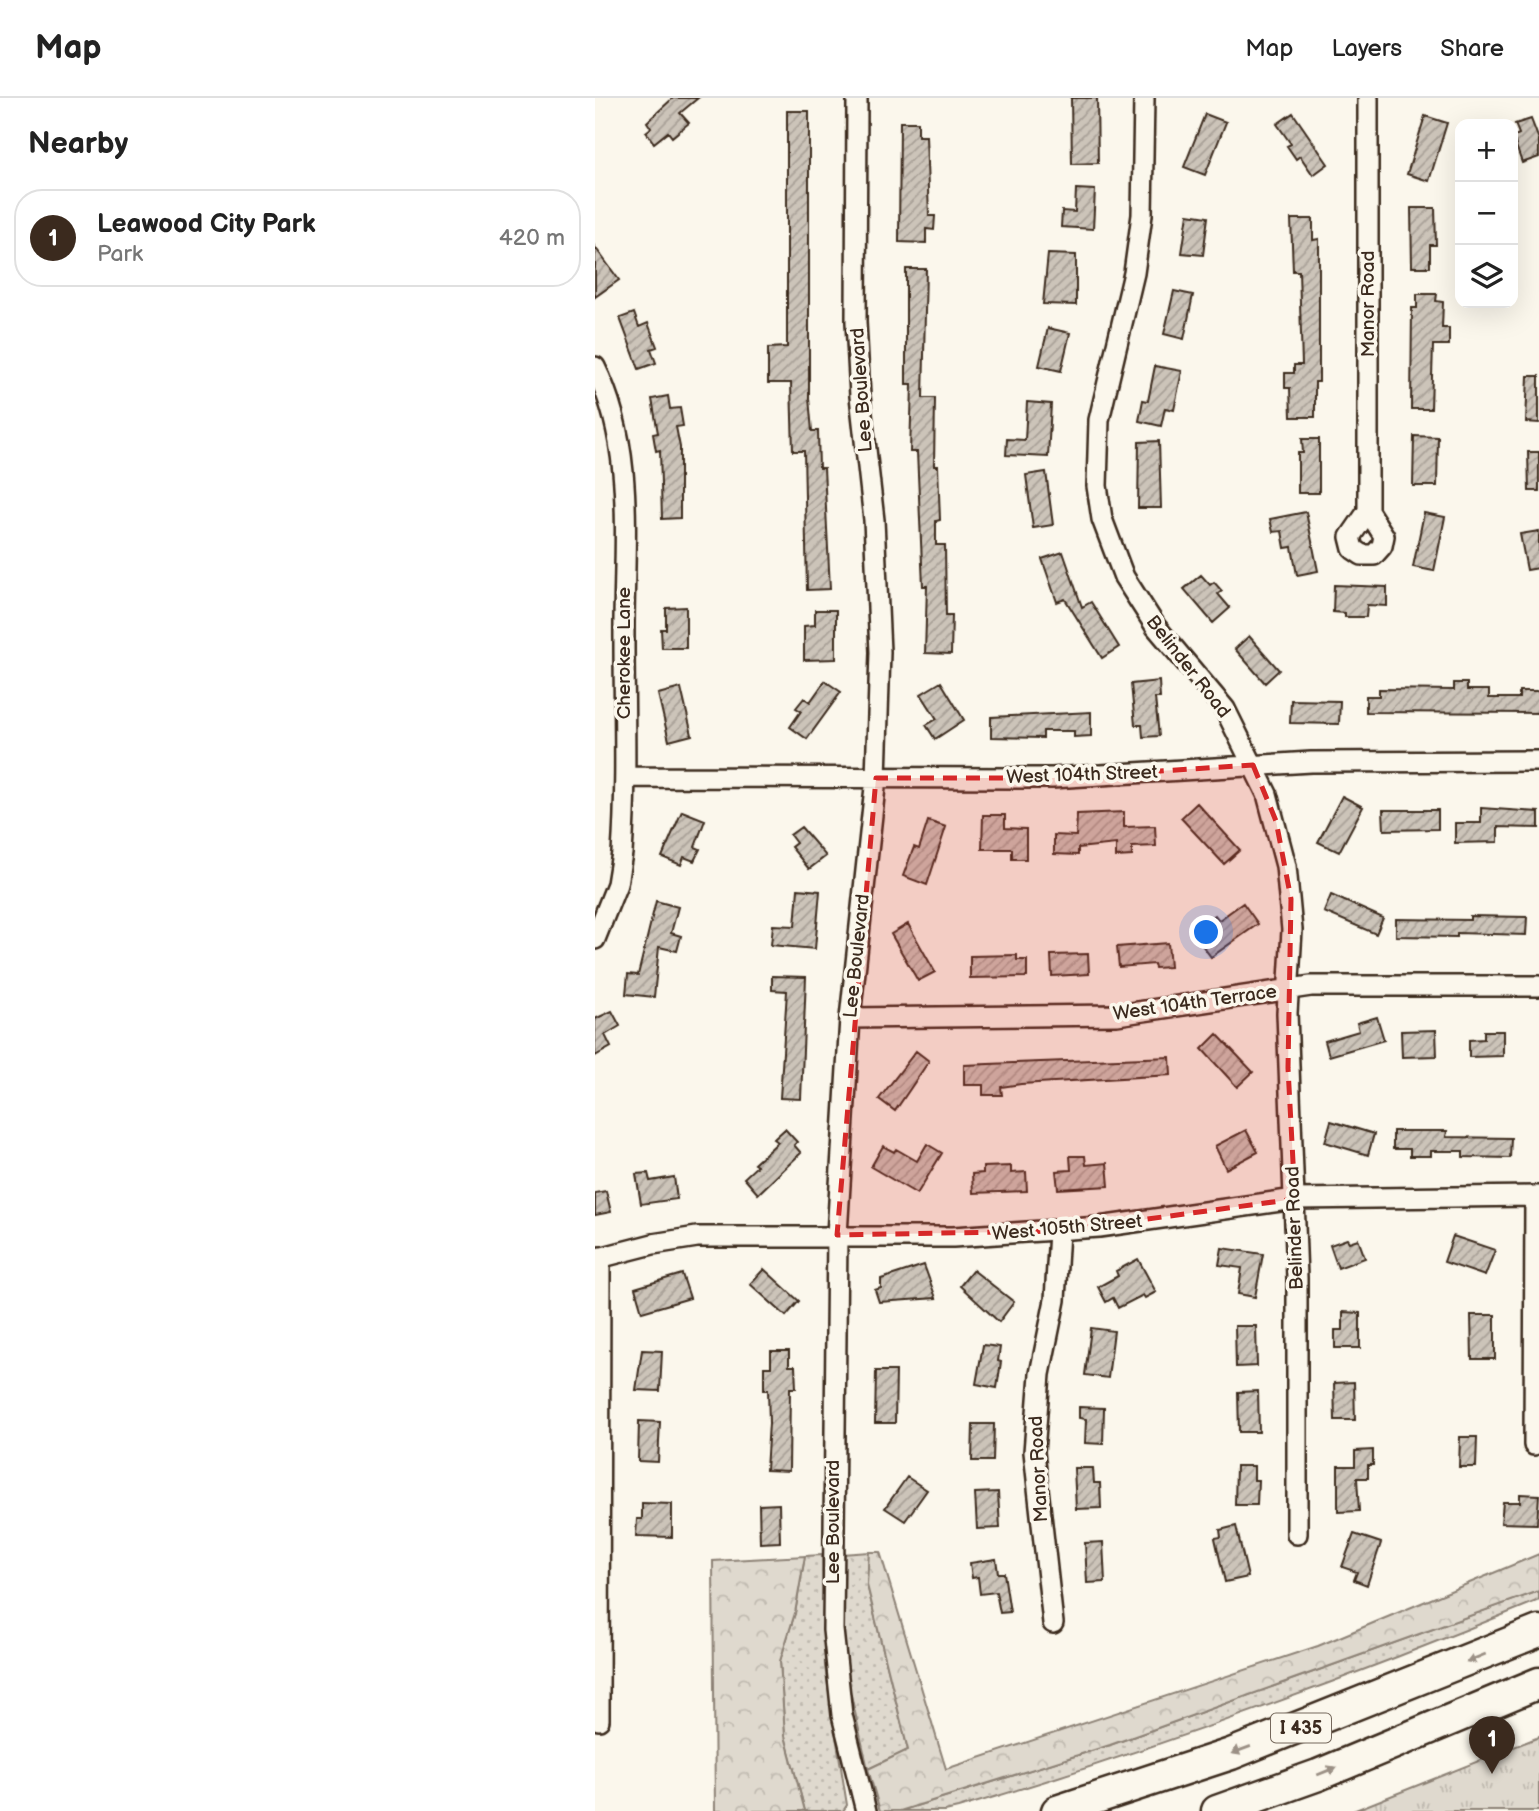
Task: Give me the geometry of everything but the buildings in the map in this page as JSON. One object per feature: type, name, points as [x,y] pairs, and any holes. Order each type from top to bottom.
[{"type":"highway","name":"I 435","points":[[1058,1811],[1152,1782],[1290,1732],[1539,1631]]},
{"type":"highway","name":"I 435","points":[[1217,1811],[1318,1775],[1539,1683]]},
{"type":"street","name":"Lee Boulevard","points":[[857,98],[856,322],[860,396],[874,520],[880,652],[876,778],[851,1018],[837,1235],[833,1630],[842,1716],[866,1811]]},
{"type":"street","name":"Belinder Road","points":[[1144,98],[1142,215],[1134,273],[1099,419],[1096,450],[1099,497],[1112,550],[1124,577],[1156,627],[1225,709],[1253,765],[1276,821],[1286,866],[1292,930],[1288,1068],[1295,1199],[1297,1534]]},
{"type":"street","name":"Manor Road","points":[[1368,98],[1368,511]]},
{"type":"street","name":"Cherokee Lane","points":[[595,367],[613,415],[622,455],[625,777],[622,853],[617,884],[595,939]]},
{"type":"street","name":"West 104th Street","points":[[625,777],[1075,777],[1311,762],[1539,761]]},
{"type":"street","name":"West 104th Terrace","points":[[851,1018],[1117,1015],[1289,989],[1539,986]]},
{"type":"street","name":"West 105th Street","points":[[598,1258],[653,1244],[697,1237],[953,1237],[1059,1231],[1295,1199],[1537,1196]]},
{"type":"street","points":[[1534,1445],[1537,1196]]},
{"type":"street","name":"Manor Road","points":[[1053,1623],[1034,1452],[1040,1374],[1055,1300],[1059,1231]]},
{"type":"street","points":[[598,1258],[599,1720]]},
{"type":"highlighted area","points":[[1253,765],[1276,821],[1291,899],[1288,1068],[1295,1199],[1059,1231],[837,1235],[876,778],[1052,778]]},
{"type":"green space","points":[[869,1552],[867,1585],[908,1750],[868,1769],[848,1682],[843,1632],[842,1554]]},
{"type":"green space","points":[[869,1552],[880,1552],[946,1769],[1318,1646],[1539,1554],[1539,1591],[1110,1745],[900,1811],[880,1811],[868,1769],[908,1750],[867,1585]]},
{"type":"green space","points":[[822,1555],[825,1667],[847,1805],[843,1811],[805,1811],[785,1736],[780,1661],[795,1613],[805,1556]]},
{"type":"green space","points":[[805,1556],[795,1613],[780,1661],[785,1736],[805,1811],[715,1811],[713,1561]]},
{"type":"green space","points":[[1539,1591],[1539,1600],[1323,1685],[1178,1737],[958,1808],[945,1811],[900,1811],[1110,1745]]},
{"type":"green space","points":[[1539,1737],[1539,1811],[1353,1811]]},
{"type":"place","name":"Leawood City Park","points":[[1492,1774]]}]
